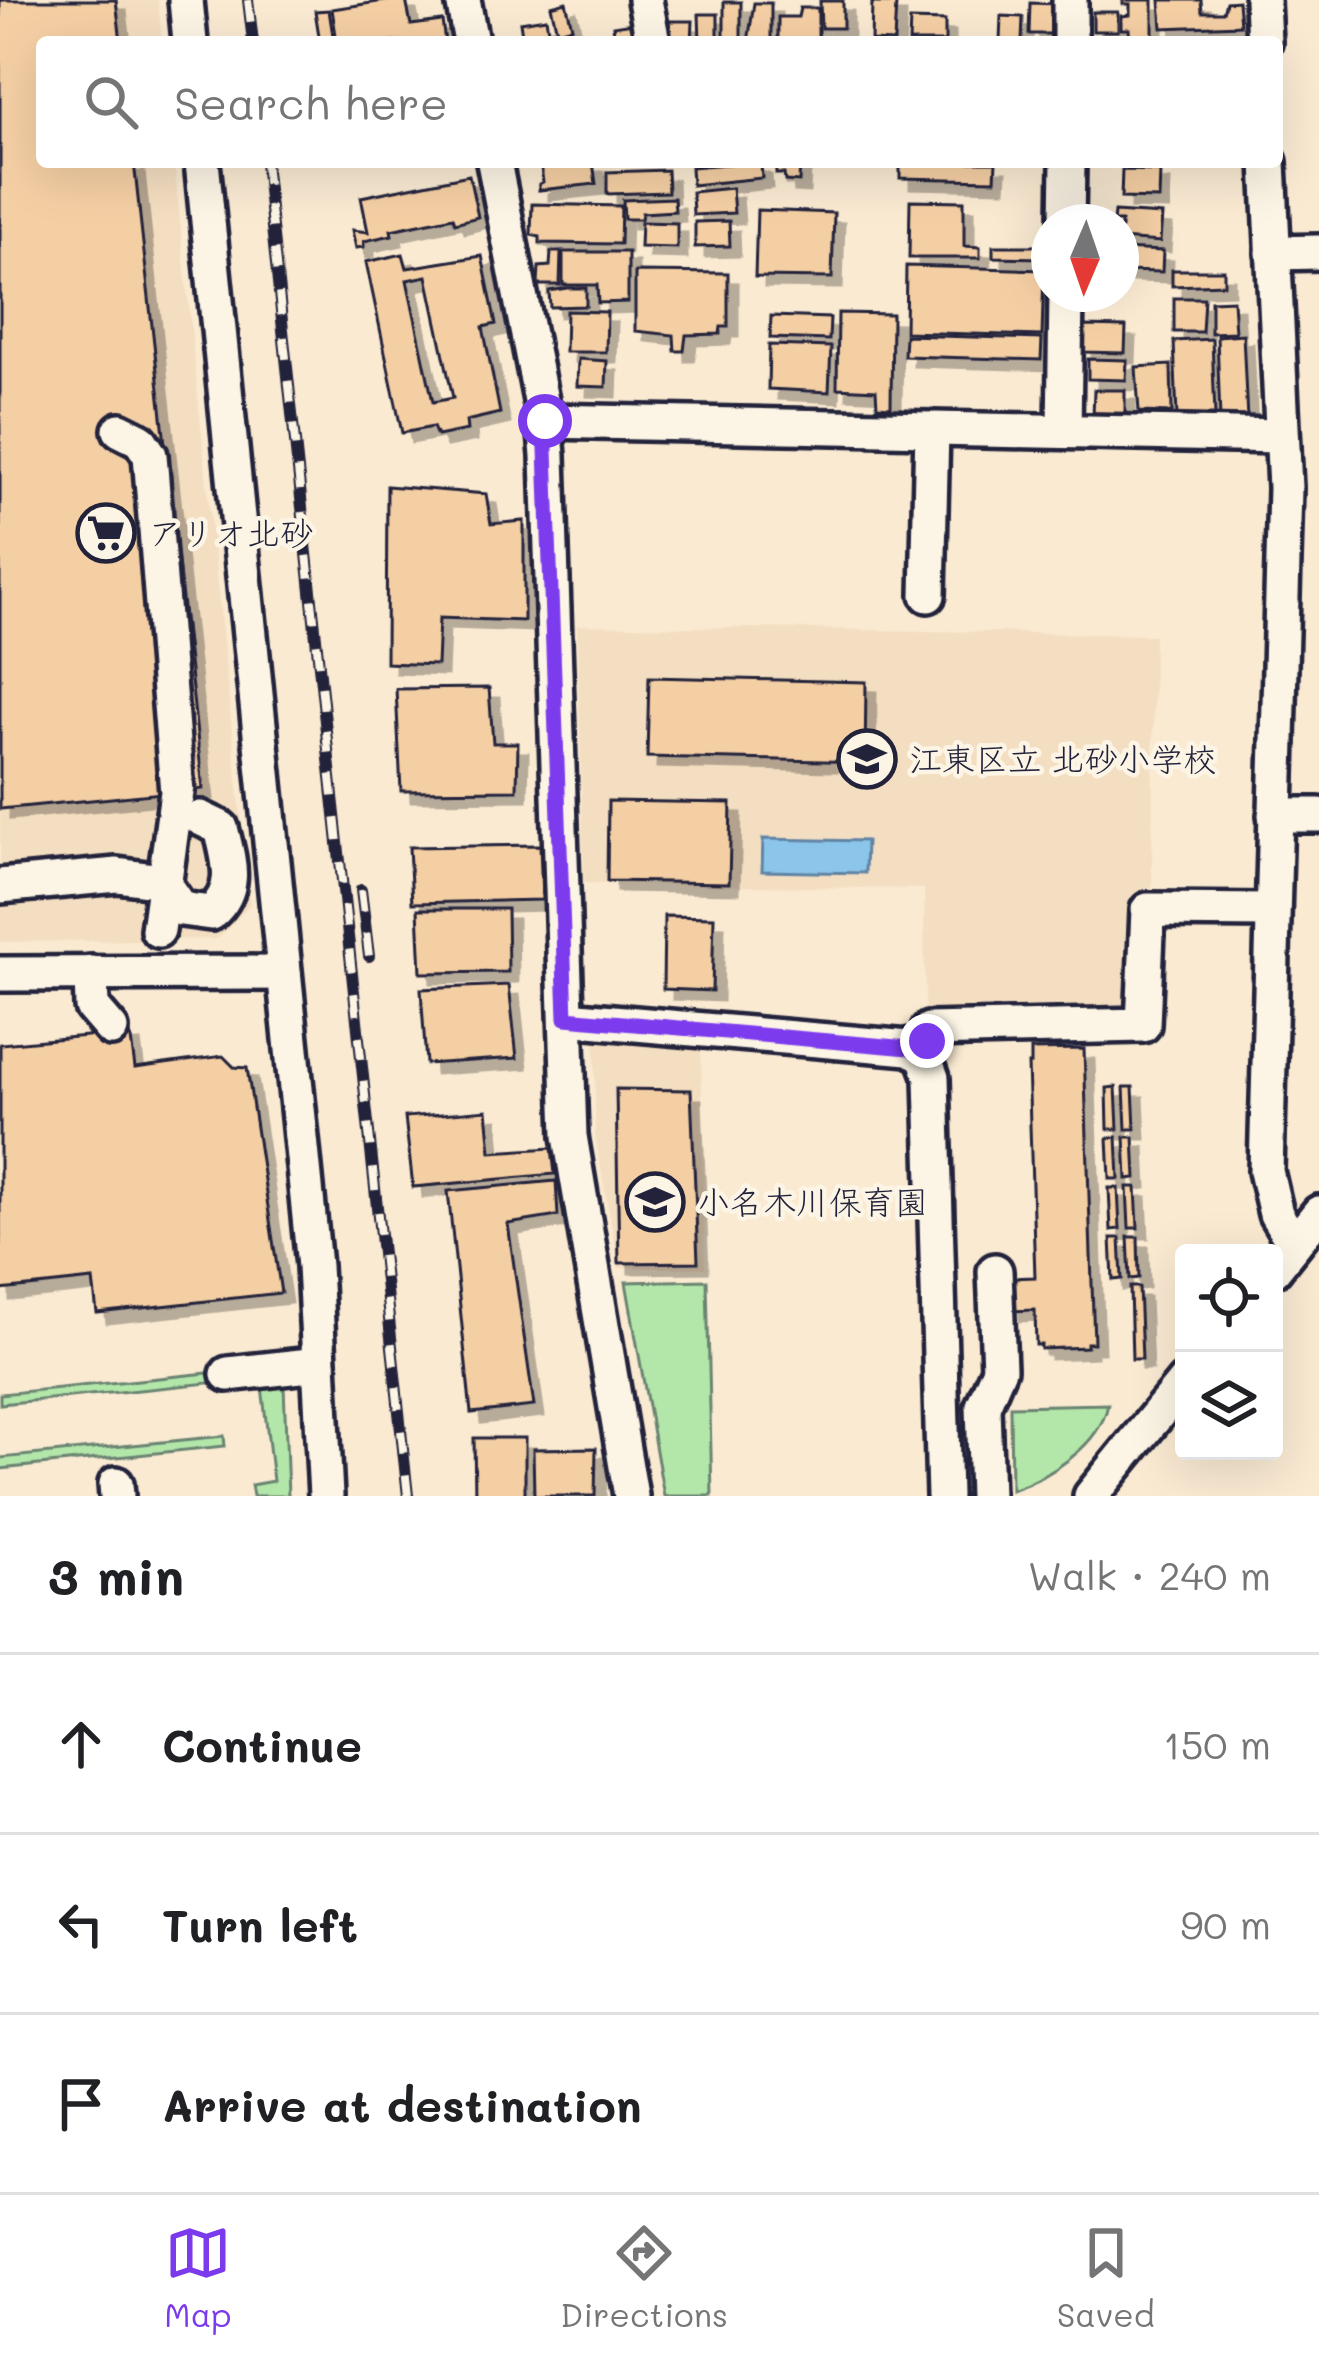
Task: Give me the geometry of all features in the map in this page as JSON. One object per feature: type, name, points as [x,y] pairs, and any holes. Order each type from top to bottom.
[{"type":"street","points":[[186,0],[189,36]]},
{"type":"street","points":[[463,0],[470,36]]},
{"type":"street","points":[[645,0],[652,36]]},
{"type":"street","points":[[1070,0],[1070,36]]},
{"type":"street","points":[[1262,0],[1264,36]]},
{"type":"street","points":[[203,168],[314,1266],[326,1496]]},
{"type":"street","points":[[495,168],[545,421],[570,1136],[632,1496]]},
{"type":"street","points":[[1067,204],[1068,168]]},
{"type":"street","points":[[1269,168],[1285,488],[1266,1171],[1284,1257]]},
{"type":"street","points":[[1274,253],[1319,252]]},
{"type":"street","points":[[1064,431],[1066,312]]},
{"type":"street","points":[[545,421],[1282,436]]},
{"type":"street","points":[[928,595],[932,429]]},
{"type":"street","points":[[119,430],[140,440],[150,455],[177,792],[158,930]]},
{"type":"street","points":[[1276,815],[1319,815]]},
{"type":"street","points":[[162,880],[181,909],[200,915],[211,913],[229,893],[229,859],[221,828],[200,818]]},
{"type":"street","points":[[0,886],[117,875],[162,880]]},
{"type":"street","points":[[0,909],[120,896]]},
{"type":"street","points":[[944,1496],[932,1078],[924,1056],[929,1030],[1143,1024],[1148,910],[1273,911]]},
{"type":"street","points":[[91,973],[92,1007],[111,1029]]},
{"type":"street","points":[[0,974],[284,973]]},
{"type":"street","points":[[566,1018],[757,1021],[885,1036],[924,1056]]},
{"type":"street","points":[[1284,1257],[1319,1214]]},
{"type":"street","points":[[986,1496],[983,1406],[999,1369],[995,1271]]},
{"type":"street","points":[[228,1373],[320,1364]]},
{"type":"street","points":[[1091,1496],[1175,1393]]},
{"type":"shaded area","name":"アリオ北砂","points":[[0,0],[158,0],[161,36],[36,36],[36,168],[175,168],[250,904],[218,939],[0,942]]},
{"type":"shaded area","name":"江東区立 北砂小学校","points":[[577,625],[1154,635],[1152,887],[1130,902],[1125,1014],[925,1018],[924,889],[584,883]]},
{"type":"shaded area","name":"小名木川保育園","points":[[595,1039],[701,1047],[705,1268],[619,1268],[595,1136]]},
{"type":"green space","points":[[707,1280],[712,1496],[664,1496],[626,1282]]},
{"type":"green space","points":[[218,1372],[219,1382],[0,1404],[0,1394]]},
{"type":"green space","points":[[284,1385],[288,1496],[253,1496],[251,1485],[273,1481],[262,1386]]},
{"type":"green space","points":[[1108,1404],[1084,1447],[1041,1477],[1011,1490],[1010,1406]]},
{"type":"green space","points":[[224,1436],[225,1446],[0,1469],[0,1458]]},
{"type":"water","points":[[763,839],[866,841],[865,873],[762,871]]},
{"type":"building","name":"アリオ北砂","points":[[0,0],[116,0],[120,36],[36,36],[36,168],[135,168],[203,789],[0,809]]},
{"type":"building","points":[[406,0],[411,25],[442,21],[444,36],[336,36],[332,9]]},
{"type":"building","points":[[1123,0],[1153,0],[1153,36],[1130,36],[1129,29],[1121,29],[1121,16],[1130,15],[1130,4]]},
{"type":"building","points":[[1160,0],[1201,0],[1202,12],[1223,12],[1226,2],[1238,1],[1240,25],[1162,28]]},
{"type":"building","points":[[820,1],[843,1],[843,28],[821,28]]},
{"type":"building","points":[[566,2],[572,27],[557,31],[551,6]]},
{"type":"building","points":[[724,2],[741,2],[741,36],[724,36]]},
{"type":"building","points":[[754,3],[771,3],[771,36],[749,36]]},
{"type":"building","points":[[872,3],[896,3],[894,36],[871,36]]},
{"type":"building","points":[[1030,3],[1057,4],[1056,34],[1029,34]]},
{"type":"building","points":[[800,8],[818,8],[818,36],[778,36],[778,17],[798,17]]},
{"type":"building","points":[[329,10],[333,36],[319,36],[315,11]]},
{"type":"building","points":[[1093,12],[1118,12],[1118,31],[1093,31]]},
{"type":"building","points":[[699,14],[718,14],[718,36],[700,36]]},
{"type":"building","points":[[1001,16],[1023,17],[1022,36],[1000,36]]},
{"type":"building","points":[[546,18],[549,36],[522,36],[520,22]]},
{"type":"building","points":[[910,20],[945,21],[945,36],[909,36]]},
{"type":"building","points":[[661,21],[693,21],[692,36],[663,36]]},
{"type":"building","points":[[639,22],[641,36],[614,36],[613,26]]},
{"type":"building","points":[[541,168],[594,168],[596,184],[539,190]]},
{"type":"building","points":[[691,168],[761,168],[762,178],[692,185]]},
{"type":"building","points":[[776,168],[800,168],[799,182],[785,181],[784,174],[776,174]]},
{"type":"building","points":[[900,168],[996,168],[995,180],[900,178]]},
{"type":"building","points":[[667,170],[668,192],[607,194],[607,172]]},
{"type":"building","points":[[1122,170],[1160,171],[1159,199],[1121,198]]},
{"type":"building","points":[[469,175],[478,217],[455,223],[453,217],[391,230],[392,235],[364,241],[364,247],[356,248],[352,230],[368,232],[361,197]]},
{"type":"building","points":[[732,188],[734,213],[693,215],[692,192]]},
{"type":"building","points":[[674,198],[675,211],[624,219],[623,200]]},
{"type":"building","points":[[910,200],[964,201],[964,246],[980,247],[980,258],[909,258]]},
{"type":"building","points":[[532,204],[621,206],[620,244],[540,243],[540,237],[531,235]]},
{"type":"building","points":[[757,210],[834,213],[832,278],[755,277]]},
{"type":"building","points":[[1139,214],[1162,215],[1160,242],[1139,240]]},
{"type":"building","points":[[729,221],[730,246],[695,247],[695,222]]},
{"type":"building","points":[[641,222],[677,223],[677,248],[640,247]]},
{"type":"building","points":[[993,246],[1031,246],[1031,258],[993,257]]},
{"type":"building","points":[[1139,250],[1163,251],[1162,272],[1139,271]]},
{"type":"building","points":[[551,252],[561,252],[560,285],[538,285],[539,267],[550,266]]},
{"type":"building","points":[[563,252],[628,252],[628,302],[598,303],[597,285],[563,285]]},
{"type":"building","points":[[403,254],[407,268],[482,256],[496,324],[483,327],[500,413],[466,421],[467,430],[437,436],[433,427],[402,433],[366,262]],"holes":[[[427,276],[453,398],[433,402],[407,280]]]},
{"type":"building","points":[[906,266],[1031,270],[1031,312],[1043,312],[1042,336],[905,332]]},
{"type":"building","points":[[1172,270],[1224,270],[1224,284],[1172,286]]},
{"type":"building","points":[[635,272],[728,273],[728,327],[721,327],[720,334],[686,335],[684,351],[675,351],[674,335],[635,331]]},
{"type":"building","points":[[586,288],[586,306],[550,307],[549,291]]},
{"type":"building","points":[[1174,298],[1204,298],[1202,332],[1174,332]]},
{"type":"building","points":[[1233,300],[1235,332],[1211,333],[1211,301]]},
{"type":"building","points":[[566,311],[607,312],[606,352],[565,352]]},
{"type":"building","points":[[838,313],[892,314],[891,407],[877,406],[876,390],[837,388]]},
{"type":"building","points":[[771,316],[830,318],[829,340],[770,338]]},
{"type":"building","points":[[1082,326],[1126,327],[1125,353],[1082,352]]},
{"type":"building","points":[[1243,334],[1247,420],[1220,420],[1217,336]]},
{"type":"building","points":[[905,335],[1042,339],[1041,360],[904,356]]},
{"type":"building","points":[[1212,339],[1215,416],[1177,417],[1174,341]]},
{"type":"building","points":[[769,345],[831,347],[829,392],[768,389]]},
{"type":"building","points":[[578,359],[607,361],[606,387],[577,386]]},
{"type":"building","points":[[1088,359],[1127,360],[1126,380],[1088,379]]},
{"type":"building","points":[[1171,365],[1172,413],[1139,412],[1136,367]]},
{"type":"building","points":[[1094,390],[1125,390],[1125,417],[1093,416]]},
{"type":"building","points":[[387,486],[486,494],[491,524],[524,521],[524,621],[439,618],[437,665],[386,663]]},
{"type":"building","points":[[649,677],[866,682],[865,762],[647,757]]},
{"type":"building","points":[[489,688],[493,743],[518,743],[517,790],[401,791],[396,689]]},
{"type":"building","points":[[608,801],[731,803],[729,883],[607,881]]},
{"type":"building","points":[[540,845],[542,900],[412,903],[409,847]]},
{"type":"building","points":[[418,909],[507,909],[508,972],[421,973]]},
{"type":"building","points":[[664,916],[714,917],[712,991],[663,989]]},
{"type":"building","points":[[509,985],[517,1058],[426,1064],[421,989]]},
{"type":"building","points":[[130,1032],[135,1068],[223,1056],[234,1067],[247,1068],[281,1293],[97,1313],[93,1280],[0,1290],[0,1044]]},
{"type":"building","points":[[1084,1049],[1094,1343],[1041,1349],[1036,1345],[1035,1310],[1010,1311],[1009,1278],[1035,1277],[1028,1064],[1031,1050]]},
{"type":"building","points":[[1116,1087],[1118,1129],[1108,1129],[1107,1088]]},
{"type":"building","points":[[1124,1087],[1133,1087],[1135,1129],[1126,1129]]},
{"type":"building","points":[[616,1089],[691,1090],[698,1262],[619,1263]]},
{"type":"building","points":[[487,1110],[491,1152],[552,1148],[555,1174],[413,1187],[405,1117]]},
{"type":"building","points":[[1117,1137],[1119,1179],[1110,1179],[1108,1138]]},
{"type":"building","points":[[1125,1137],[1134,1137],[1136,1178],[1127,1179]]},
{"type":"building","points":[[556,1181],[558,1216],[508,1224],[534,1406],[471,1413],[448,1191]]},
{"type":"building","points":[[1127,1187],[1136,1187],[1138,1228],[1129,1228]]},
{"type":"building","points":[[1109,1188],[1118,1188],[1120,1229],[1111,1230]]},
{"type":"building","points":[[1128,1237],[1138,1237],[1139,1278],[1130,1279]]},
{"type":"building","points":[[1111,1238],[1120,1238],[1122,1279],[1113,1280]]},
{"type":"building","points":[[1130,1287],[1139,1287],[1142,1359],[1132,1359]]},
{"type":"building","points":[[474,1438],[525,1438],[525,1496],[475,1496]]},
{"type":"building","points":[[596,1448],[595,1496],[534,1496],[533,1449]]},
{"type":"railway","points":[[248,0],[252,36]]},
{"type":"railway","points":[[266,168],[408,1496]]},
{"type":"railway","points":[[361,890],[369,956]]},
{"type":"place","name":"アリオ北砂","points":[[106,533]]},
{"type":"place","name":"江東区立 北砂小学校","points":[[867,759]]},
{"type":"place","name":"小名木川保育園","points":[[655,1202]]},
{"type":"route","points":[[545,421],[566,1018],[909,1048],[924,1056],[927,1041]]}]
